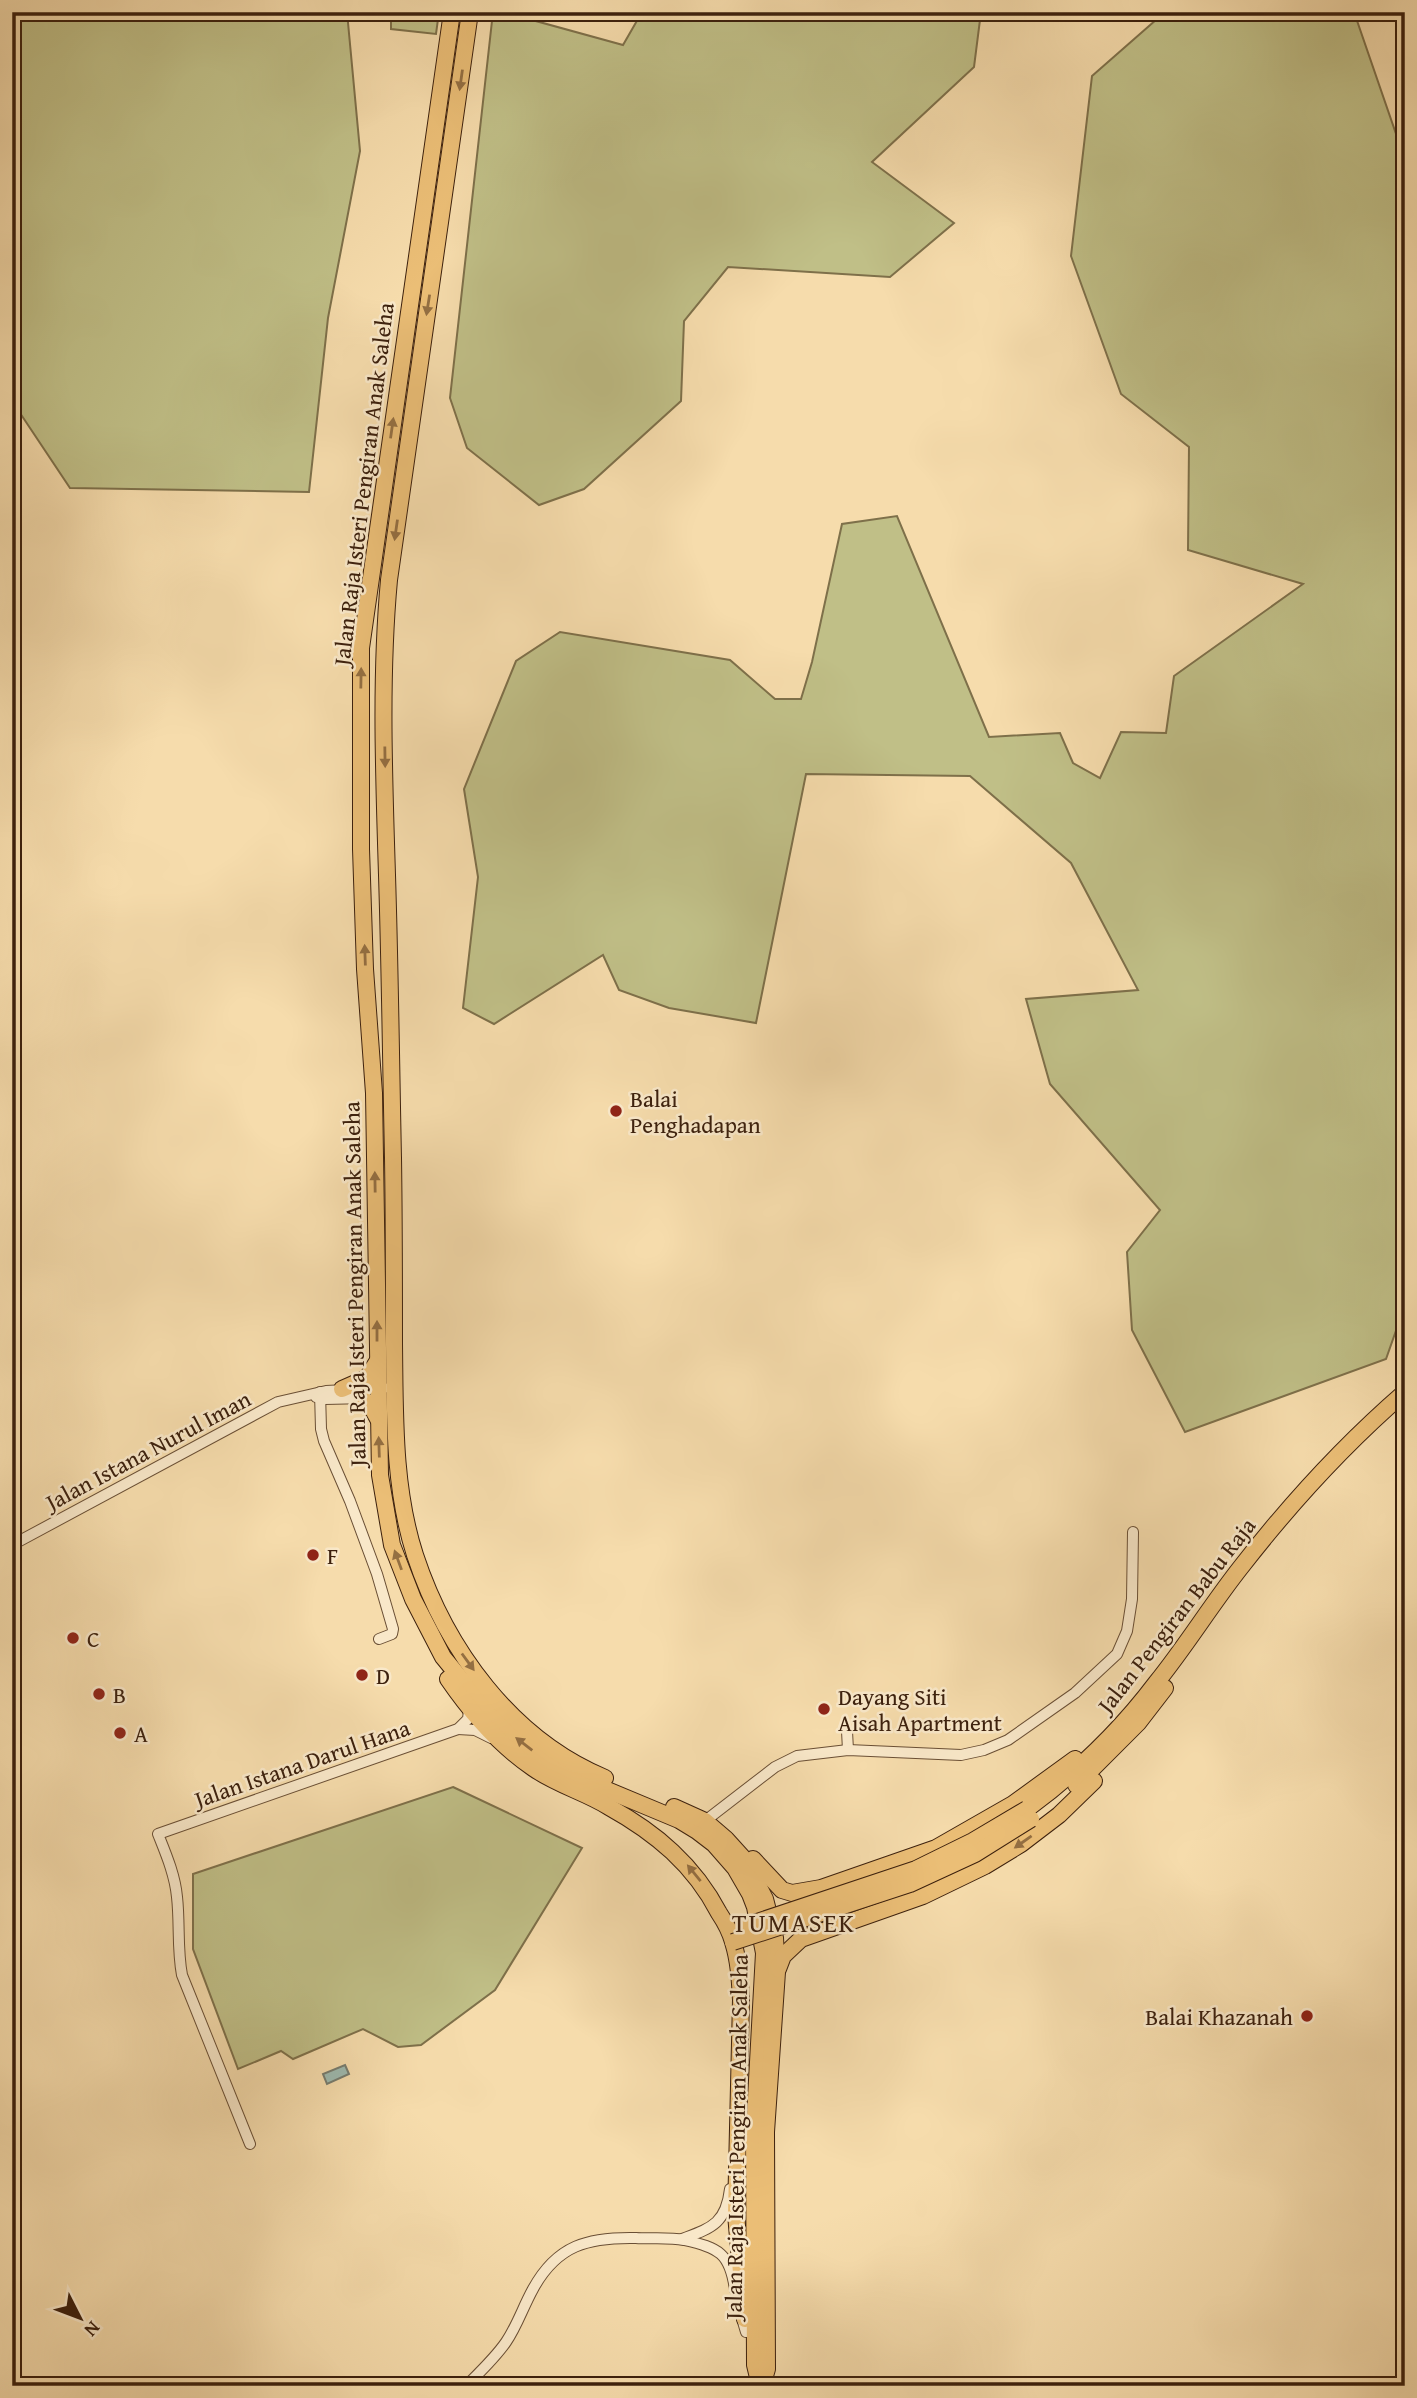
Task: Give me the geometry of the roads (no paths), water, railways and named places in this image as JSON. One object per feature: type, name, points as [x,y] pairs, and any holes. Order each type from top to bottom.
[{"type":"main road","name":"Jalan Raja Isteri Pengiran Anak Saleha","points":[[452,12],[361,648],[361,835],[365,969],[374,1093],[377,1361],[381,1394],[405,1519],[415,1553],[443,1623],[466,1660],[509,1712],[564,1758],[591,1773],[705,1821],[745,1860],[765,1899],[775,1938],[776,1972],[766,2132],[767,2368],[761,2386]]},
{"type":"main road","name":"Jalan Raja Isteri Pengiran Anak Saleha","points":[[470,12],[402,486],[385,626],[384,727],[392,1124],[378,1419],[380,1475],[393,1545],[428,1631],[459,1679],[498,1722],[564,1772],[679,1820],[697,1831],[714,1844],[734,1868],[750,1894],[764,1953],[754,2134],[755,2365],[761,2386]]},
{"type":"main road","points":[[342,1389],[366,1378],[377,1361]]},
{"type":"main road","name":"Jalan Pengiran Babu Raja","points":[[1134,1720],[1157,1683],[1239,1569],[1283,1515],[1335,1459],[1405,1392]]},
{"type":"main road","name":"Jalan Pengiran Babu Raja","points":[[731,1937],[911,1884],[975,1854],[1094,1769],[1134,1720],[1166,1688],[1244,1574],[1295,1511],[1385,1419],[1405,1404]]},
{"type":"main road","points":[[428,1631],[439,1666],[469,1709],[503,1745],[533,1769],[607,1805],[668,1846],[689,1866],[706,1889],[731,1937],[739,1970],[741,2000],[736,2214],[748,2349],[755,2365]]},
{"type":"main road","points":[[827,1928],[803,1933],[791,1927],[788,1918],[790,1907],[796,1900],[821,1888],[926,1852],[972,1829],[1134,1720]]},
{"type":"main road","points":[[776,1972],[783,1956],[801,1939],[923,1896],[985,1866],[1021,1844],[1087,1789],[1121,1749],[1134,1720]]},
{"type":"main road","points":[[726,1839],[743,1849],[782,1890],[792,1893],[821,1888]]},
{"type":"street","name":"Jalan Istana Nurul Iman","points":[[320,1395],[342,1389],[381,1394]]},
{"type":"street","name":"Jalan Istana Nurul Iman","points":[[12,1545],[278,1402],[305,1395],[381,1394]]},
{"type":"street","points":[[320,1395],[324,1441],[377,1574],[393,1629],[392,1633],[379,1639]]},
{"type":"street","points":[[705,1821],[775,1767],[797,1756],[848,1750],[961,1755],[984,1750],[1008,1740],[1075,1693],[1117,1654],[1127,1631],[1132,1599],[1133,1532]]},
{"type":"street","points":[[458,1729],[468,1719],[469,1709]]},
{"type":"street","points":[[458,1729],[475,1731],[503,1745]]},
{"type":"street","name":"Jalan Istana Darul Hana","points":[[250,2144],[182,1975],[177,1953],[177,1898],[158,1834],[458,1729]]},
{"type":"street","points":[[848,1731],[848,1750]]},
{"type":"street","points":[[681,2239],[712,2226],[725,2212],[738,2139]]},
{"type":"street","points":[[466,2386],[505,2343],[533,2289],[551,2263],[579,2244],[596,2239],[681,2239],[716,2249],[729,2262],[746,2332]]},
{"type":"water","points":[[345,2065],[349,2074],[327,2084],[323,2074]]},
{"type":"place","name":"Balai Penghadapan","points":[[616,1111]]},
{"type":"place","name":"F","points":[[313,1555]]},
{"type":"place","name":"C","points":[[73,1638]]},
{"type":"place","name":"D","points":[[362,1675]]},
{"type":"place","name":"B","points":[[99,1694]]},
{"type":"place","name":"Dayang Siti Aisah Apartment","points":[[824,1709]]},
{"type":"place","name":"A","points":[[120,1733]]},
{"type":"place","name":"Balai Khazanah","points":[[1307,2016]]},
{"type":"district","name":"TUMASEK","points":[[794,1922]]}]
